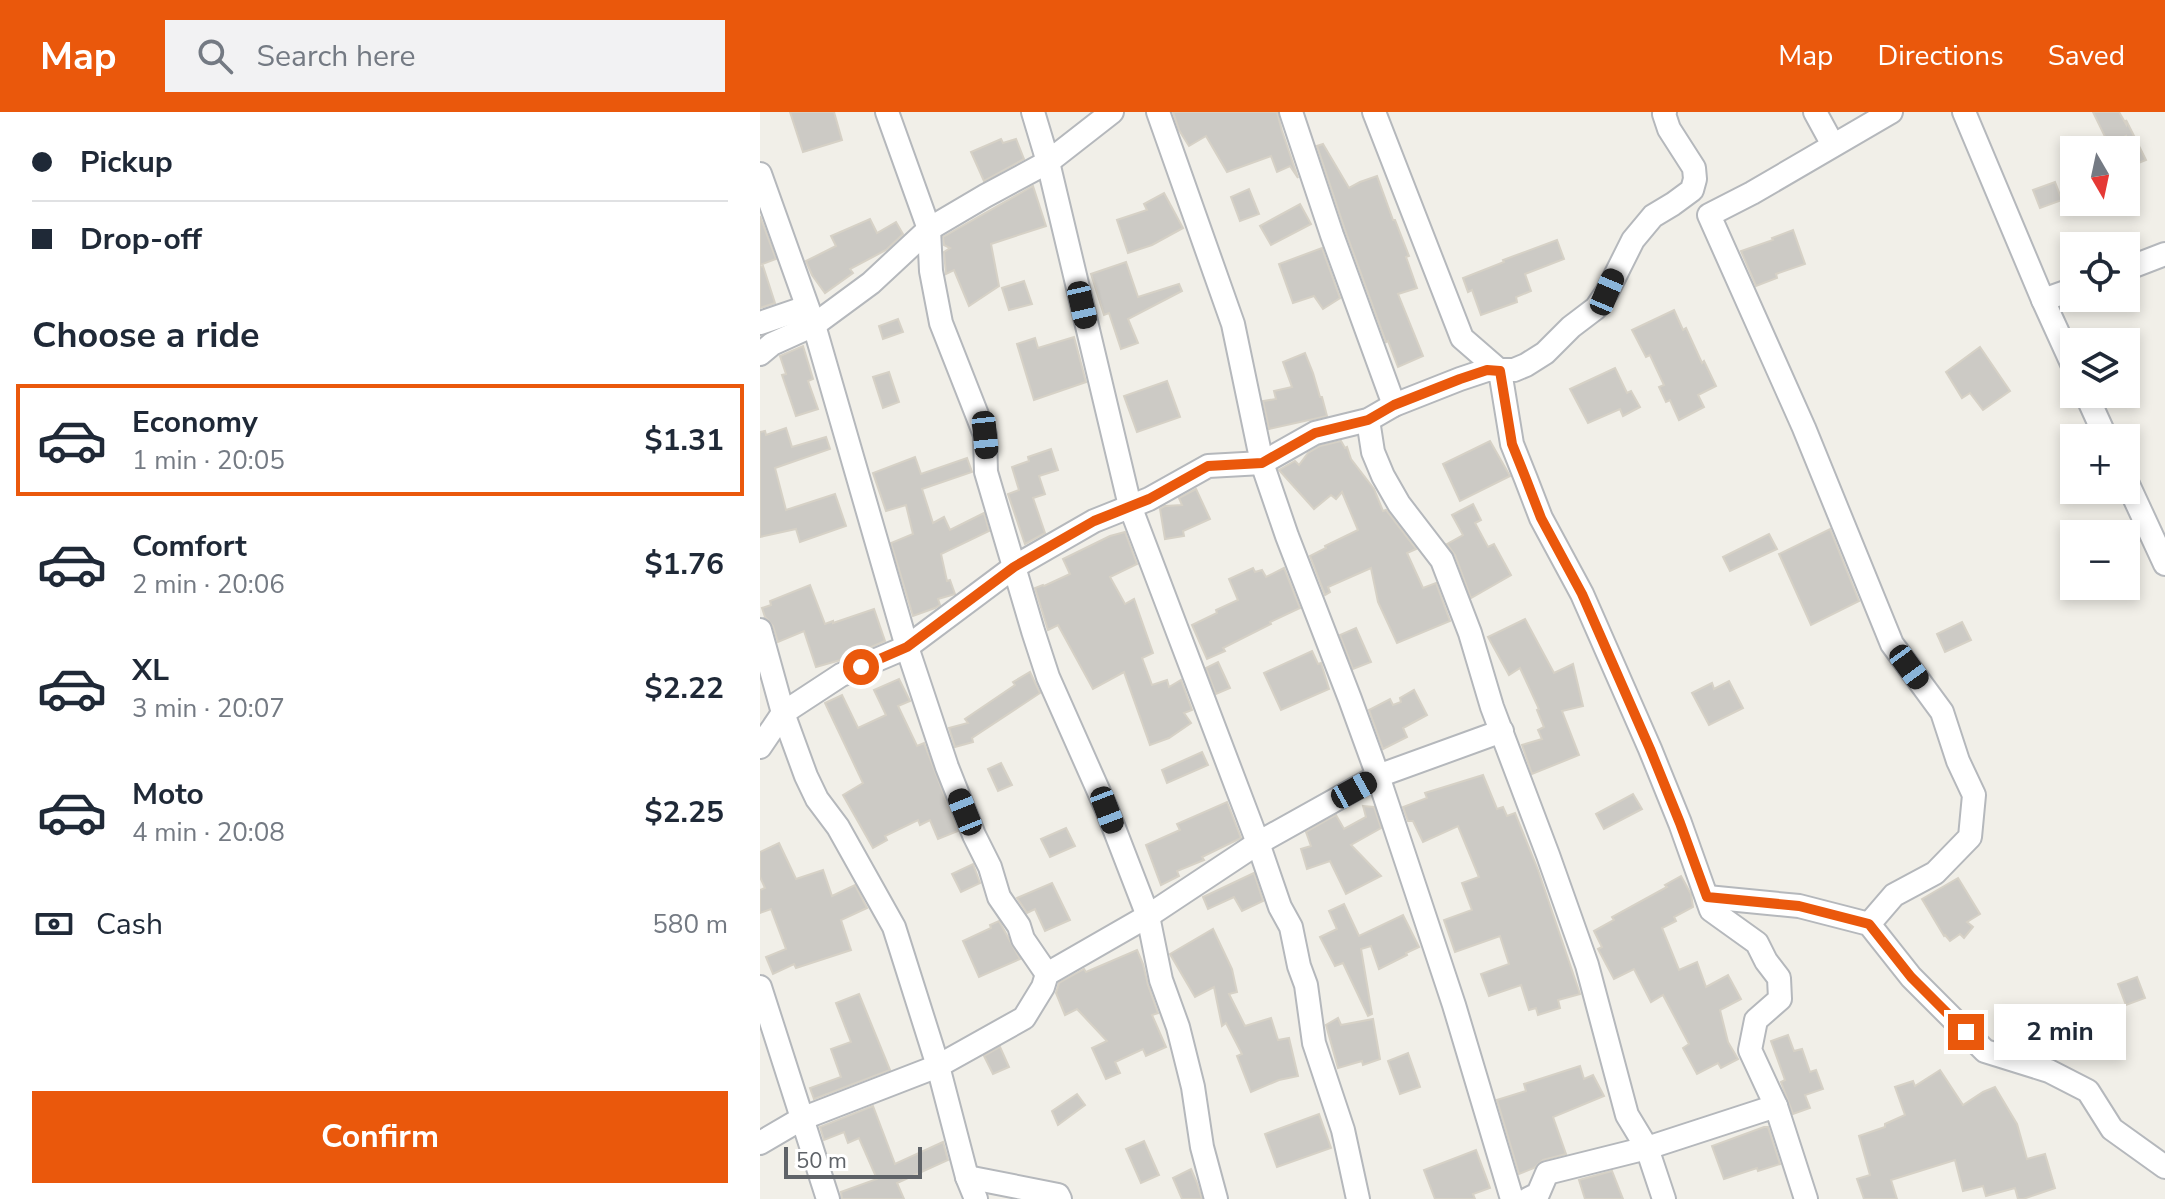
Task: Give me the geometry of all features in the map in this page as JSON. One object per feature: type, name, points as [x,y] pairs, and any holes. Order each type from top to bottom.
[{"type":"street","points":[[887,112],[929,229],[931,271],[941,323],[985,435],[986,472],[1048,677],[1107,810],[1148,916],[1161,980],[1178,1027],[1193,1087],[1202,1147],[1216,1199]]},
{"type":"street","points":[[1033,112],[1048,162],[1130,506],[1280,907],[1291,927],[1306,985],[1314,1043],[1343,1130],[1358,1199]]},
{"type":"street","points":[[760,354],[810,316],[871,283],[929,229],[1048,162],[1112,112]]},
{"type":"street","points":[[1158,112],[1233,324],[1262,463],[1378,776],[1454,1005],[1512,1199]]},
{"type":"street","points":[[1291,112],[1394,405]]},
{"type":"street","points":[[1374,112],[1462,338],[1500,371],[1512,444],[1541,518],[1582,594],[1650,749],[1711,910],[1757,943],[1779,978],[1780,999],[1756,1020],[1750,1050],[1776,1106],[1806,1199]]},
{"type":"street","points":[[1815,112],[1833,145]]},
{"type":"street","points":[[1869,924],[1894,895],[1935,873],[1970,837],[1974,795],[1958,761],[1942,712],[1892,644],[1804,428],[1709,215],[1891,112]]},
{"type":"street","points":[[1964,112],[2060,337]]},
{"type":"street","points":[[760,747],[783,713],[841,675],[907,647],[1014,567],[1094,521],[1149,499],[1208,466],[1262,463],[1315,433],[1368,420],[1394,405],[1460,379],[1487,370],[1514,370],[1536,359],[1596,308],[1633,240],[1653,216],[1692,190],[1694,168],[1669,129],[1664,113]]},
{"type":"street","points":[[760,174],[810,316],[907,647],[947,767],[990,867],[999,897],[1047,974]]},
{"type":"street","points":[[2140,264],[2165,254]]},
{"type":"street","points":[[2043,300],[2060,294]]},
{"type":"street","points":[[760,323],[810,316]]},
{"type":"street","points":[[1368,420],[1373,452],[1383,476],[1399,504],[1442,560],[1470,633],[1492,707],[1587,965],[1627,1115],[1647,1148],[1664,1199]]},
{"type":"street","points":[[2137,504],[2165,564]]},
{"type":"street","points":[[760,630],[783,713],[806,776],[894,927],[976,1199]]},
{"type":"street","points":[[760,1143],[801,1119],[938,1066],[1024,1018],[1043,987],[1047,974],[1148,916],[1258,843],[1378,776],[1502,731]]},
{"type":"street","points":[[1707,897],[1799,906],[1869,924],[1911,977],[1985,1051],[2049,1071],[2088,1091],[2112,1129],[2165,1167]]},
{"type":"street","points":[[760,987],[828,1199]]},
{"type":"street","points":[[1528,1199],[1538,1194],[1547,1173],[1647,1148],[1776,1106]]},
{"type":"street","points":[[967,1177],[1058,1195],[1060,1199]]},
{"type":"building","points":[[790,112],[834,112],[842,140],[803,152]]},
{"type":"building","points":[[1173,112],[1277,112],[1298,178],[1290,166],[1277,172],[1271,156],[1227,172],[1206,136],[1189,146]]},
{"type":"building","points":[[2093,112],[2119,112],[2134,136],[2126,136],[2105,136]]},
{"type":"building","points":[[1001,139],[1003,143],[1016,139],[1024,159],[984,181],[971,152]]},
{"type":"building","points":[[1323,144],[1349,188],[1377,176],[1409,256],[1406,257],[1417,288],[1398,294],[1423,356],[1398,367],[1345,230],[1317,146]]},
{"type":"building","points":[[2140,148],[2146,160],[2140,162]]},
{"type":"building","points":[[2055,182],[2060,201],[2040,208],[2033,190]]},
{"type":"building","points":[[1033,186],[1046,226],[991,244],[999,286],[969,306],[954,270],[946,274],[944,252],[950,248],[944,245],[943,237]]},
{"type":"building","points":[[1249,189],[1259,214],[1240,221],[1231,197]]},
{"type":"building","points":[[1164,193],[1183,228],[1152,245],[1128,253],[1117,220],[1147,210],[1144,204]]},
{"type":"building","points":[[1300,204],[1311,224],[1271,245],[1260,226]]},
{"type":"building","points":[[760,216],[776,259],[760,265]]},
{"type":"building","points":[[870,219],[877,233],[896,222],[903,234],[886,250],[850,269],[853,273],[825,293],[806,261],[836,246],[831,236]]},
{"type":"building","points":[[1793,230],[1805,264],[1776,274],[1777,278],[1756,286],[1741,251]]},
{"type":"building","points":[[1557,240],[1564,259],[1525,274],[1531,291],[1516,297],[1517,302],[1481,315],[1472,290],[1468,292],[1463,278]]},
{"type":"building","points":[[1322,248],[1340,298],[1323,309],[1314,296],[1293,303],[1279,264]]},
{"type":"building","points":[[1126,262],[1138,297],[1179,284],[1182,291],[1128,319],[1138,343],[1121,349],[1109,313],[1104,315],[1091,274]]},
{"type":"building","points":[[763,266],[775,303],[760,308],[760,267]]},
{"type":"building","points":[[1024,281],[1032,304],[1009,310],[1002,288]]},
{"type":"building","points":[[1674,310],[1716,386],[1698,395],[1704,407],[1679,420],[1670,400],[1666,402],[1659,387],[1664,385],[1650,355],[1646,357],[1632,330]]},
{"type":"building","points":[[898,319],[903,332],[883,339],[879,326]]},
{"type":"building","points":[[1074,337],[1086,382],[1034,400],[1017,344],[1035,338],[1038,348]]},
{"type":"building","points":[[803,346],[813,379],[808,381],[818,409],[796,416],[782,375],[786,374],[780,356]]},
{"type":"building","points":[[1980,347],[2010,391],[1983,410],[1970,393],[1962,398],[1946,372]]},
{"type":"building","points":[[1305,353],[1327,416],[1269,429],[1263,401],[1276,399],[1274,391],[1292,387],[1283,362]]},
{"type":"building","points":[[1615,368],[1627,393],[1631,391],[1640,407],[1623,416],[1620,409],[1588,423],[1570,389]]},
{"type":"building","points":[[889,372],[899,402],[883,408],[873,377]]},
{"type":"building","points":[[1167,381],[1180,417],[1137,432],[1124,396]]},
{"type":"building","points":[[786,428],[792,447],[826,437],[830,449],[775,468],[786,510],[835,494],[846,526],[800,542],[796,529],[760,537],[760,432],[765,431],[766,435]]},
{"type":"building","points":[[1341,441],[1374,489],[1383,511],[1386,510],[1416,549],[1407,553],[1423,588],[1436,583],[1450,621],[1397,643],[1378,602],[1371,568],[1328,587],[1330,592],[1325,595],[1310,556],[1358,530],[1342,492],[1336,499],[1331,495],[1314,509],[1279,470],[1295,461],[1299,465],[1308,453],[1320,446]]},
{"type":"building","points":[[1490,441],[1510,476],[1460,501],[1443,464]]},
{"type":"building","points":[[1051,449],[1058,470],[1039,476],[1045,494],[1033,498],[1045,533],[1025,544],[1008,494],[1019,490],[1012,467]]},
{"type":"building","points":[[915,457],[921,474],[967,458],[972,472],[922,489],[933,523],[944,517],[950,530],[984,513],[989,531],[941,554],[947,581],[950,580],[955,594],[938,599],[940,605],[913,616],[891,543],[913,534],[906,505],[886,511],[873,473]]},
{"type":"building","points":[[1196,489],[1210,519],[1183,531],[1184,536],[1165,539],[1160,509],[1182,505],[1179,498]]},
{"type":"building","points":[[1473,504],[1481,520],[1475,523],[1488,547],[1494,544],[1511,575],[1471,598],[1455,555],[1447,544],[1463,535],[1452,515]]},
{"type":"building","points":[[1830,529],[1859,601],[1811,625],[1779,554]]},
{"type":"building","points":[[1125,532],[1137,564],[1110,577],[1125,604],[1134,599],[1153,653],[1142,658],[1152,685],[1167,680],[1169,687],[1181,680],[1192,710],[1184,713],[1191,723],[1169,738],[1150,745],[1124,672],[1093,689],[1058,625],[1048,630],[1035,588],[1070,574],[1063,559]]},
{"type":"building","points":[[1769,534],[1777,549],[1730,571],[1723,557]]},
{"type":"building","points":[[1253,568],[1255,572],[1262,570],[1266,577],[1284,568],[1300,608],[1207,659],[1192,625],[1238,600],[1229,579]]},
{"type":"building","points":[[810,585],[825,624],[874,609],[885,641],[816,667],[804,631],[778,642],[762,608],[771,605],[770,601]]},
{"type":"building","points":[[1525,619],[1554,673],[1573,664],[1583,706],[1562,711],[1579,755],[1532,774],[1522,745],[1542,739],[1538,730],[1544,727],[1539,709],[1520,668],[1509,675],[1488,637]]},
{"type":"building","points":[[1962,622],[1971,640],[1945,652],[1937,634]]},
{"type":"building","points":[[1356,628],[1371,662],[1353,669],[1340,635]]},
{"type":"building","points":[[1312,651],[1318,664],[1321,663],[1329,689],[1281,710],[1264,673]]},
{"type":"building","points":[[1218,662],[1230,688],[1216,694],[1206,668]]},
{"type":"building","points":[[1030,672],[1040,693],[972,738],[973,742],[955,747],[949,728],[968,723],[965,719]]},
{"type":"building","points":[[899,679],[910,701],[898,706],[917,746],[924,743],[958,831],[938,839],[930,820],[920,825],[918,820],[885,836],[887,840],[873,848],[843,795],[863,783],[825,703],[842,695],[858,728],[886,715],[874,690]]},
{"type":"building","points":[[1729,681],[1743,708],[1709,725],[1692,693],[1712,683],[1714,689]]},
{"type":"building","points":[[1414,690],[1427,715],[1403,728],[1407,737],[1383,749],[1369,710],[1390,699],[1393,705],[1401,702],[1400,698]]},
{"type":"building","points":[[1202,752],[1208,765],[1167,783],[1162,770]]},
{"type":"building","points":[[1001,763],[1012,785],[998,791],[988,769]]},
{"type":"building","points":[[1483,775],[1497,809],[1503,807],[1507,816],[1515,813],[1580,994],[1558,1000],[1560,1008],[1538,1015],[1536,1008],[1529,1010],[1521,985],[1489,996],[1481,974],[1509,964],[1500,936],[1455,952],[1444,920],[1472,910],[1462,883],[1479,877],[1458,826],[1423,842],[1413,821],[1408,821],[1403,807],[1427,798],[1425,793]]},
{"type":"building","points":[[1633,794],[1642,809],[1604,829],[1596,814]]},
{"type":"building","points":[[1227,802],[1241,838],[1202,857],[1204,860],[1177,871],[1179,876],[1161,885],[1146,845],[1180,830],[1177,824]]},
{"type":"building","points":[[1363,806],[1374,807],[1381,828],[1351,845],[1381,876],[1346,894],[1330,861],[1307,869],[1301,849],[1311,846],[1306,832],[1336,815],[1344,829],[1366,817]]},
{"type":"building","points":[[1066,828],[1075,846],[1050,857],[1041,839]]},
{"type":"building","points":[[779,843],[796,879],[823,870],[832,896],[855,885],[867,908],[841,920],[851,950],[796,968],[794,964],[773,974],[766,957],[786,949],[771,909],[760,913],[760,890],[765,888],[760,877],[760,852]]},
{"type":"building","points":[[973,864],[980,883],[961,892],[952,874]]},
{"type":"building","points":[[1254,873],[1263,901],[1242,911],[1234,897],[1208,909],[1203,897]]},
{"type":"building","points":[[1681,876],[1691,894],[1693,907],[1662,928],[1679,970],[1697,962],[1706,987],[1728,975],[1741,999],[1720,1010],[1728,1042],[1738,1059],[1721,1068],[1718,1063],[1697,1074],[1683,1048],[1689,1044],[1663,995],[1651,1002],[1634,969],[1614,979],[1598,949],[1602,947],[1594,931]]},
{"type":"building","points":[[1958,878],[1980,914],[1967,922],[1973,927],[1964,938],[1960,934],[1950,941],[1922,899]]},
{"type":"building","points":[[1052,883],[1070,920],[1045,931],[1035,909],[1027,913],[1017,898]]},
{"type":"building","points":[[1344,904],[1359,936],[1403,915],[1419,947],[1379,969],[1371,946],[1361,949],[1372,1014],[1368,1016],[1343,963],[1335,966],[1320,937],[1337,929],[1329,911]]},
{"type":"building","points":[[999,921],[1020,959],[979,977],[963,941]]},
{"type":"building","points":[[1213,929],[1232,969],[1237,992],[1229,994],[1245,1026],[1271,1018],[1278,1040],[1289,1038],[1298,1076],[1251,1092],[1237,1056],[1242,1054],[1226,1023],[1222,1026],[1214,987],[1195,997],[1170,954]]},
{"type":"building","points":[[1137,950],[1158,1013],[1152,1015],[1166,1047],[1146,1056],[1143,1049],[1115,1062],[1120,1073],[1106,1079],[1092,1048],[1107,1041],[1077,1009],[1065,1015],[1056,993],[1059,983],[1084,969],[1086,972]]},
{"type":"building","points":[[2137,977],[2145,998],[2126,1005],[2118,984]]},
{"type":"building","points":[[859,994],[890,1070],[814,1099],[810,1088],[841,1077],[831,1049],[851,1042],[836,1003]]},
{"type":"building","points":[[2111,1016],[2118,1055],[2101,1058],[2094,1021]]},
{"type":"building","points":[[1338,1018],[1341,1025],[1373,1019],[1380,1059],[1338,1068],[1326,1025]]},
{"type":"building","points":[[1788,1035],[1794,1051],[1802,1049],[1810,1072],[1816,1070],[1823,1089],[1805,1095],[1810,1108],[1793,1114],[1771,1041]]},
{"type":"building","points":[[1000,1047],[1009,1067],[993,1074],[984,1056]]},
{"type":"building","points":[[1408,1053],[1420,1087],[1400,1094],[1388,1061]]},
{"type":"building","points":[[1580,1066],[1584,1079],[1593,1075],[1604,1096],[1553,1117],[1566,1154],[1543,1160],[1519,1174],[1497,1100],[1526,1091],[1524,1084]]},
{"type":"building","points":[[1940,1070],[1963,1105],[1995,1087],[2017,1124],[2027,1159],[2045,1154],[2055,1188],[2023,1199],[2018,1199],[2015,1188],[1986,1196],[1983,1186],[1963,1191],[1955,1160],[1891,1180],[1897,1199],[1864,1199],[1857,1179],[1870,1175],[1859,1136],[1885,1127],[1885,1124],[1905,1115],[1895,1087],[1913,1081],[1915,1086]]},
{"type":"building","points":[[1077,1094],[1085,1105],[1058,1125],[1052,1111]]},
{"type":"building","points":[[873,1106],[895,1164],[943,1142],[948,1160],[897,1183],[904,1199],[842,1199],[841,1192],[877,1179],[859,1138],[848,1143],[844,1132],[824,1140],[820,1127]]},
{"type":"building","points":[[1319,1114],[1331,1148],[1277,1167],[1265,1134]]},
{"type":"building","points":[[1768,1127],[1780,1164],[1724,1179],[1712,1146]]},
{"type":"building","points":[[1144,1141],[1159,1175],[1141,1183],[1126,1149]]},
{"type":"building","points":[[1476,1150],[1490,1188],[1473,1194],[1475,1199],[1435,1199],[1424,1170]]},
{"type":"building","points":[[1191,1169],[1202,1199],[1182,1199],[1173,1178]]},
{"type":"building","points":[[1612,1171],[1623,1199],[1585,1199],[1579,1180]]},
{"type":"route","points":[[861,667],[907,647],[1014,567],[1094,521],[1149,499],[1208,466],[1262,463],[1315,433],[1368,420],[1394,405],[1460,379],[1487,370],[1500,371],[1512,444],[1541,518],[1582,594],[1650,749],[1707,897],[1799,906],[1869,924],[1911,977],[1966,1032]]}]
